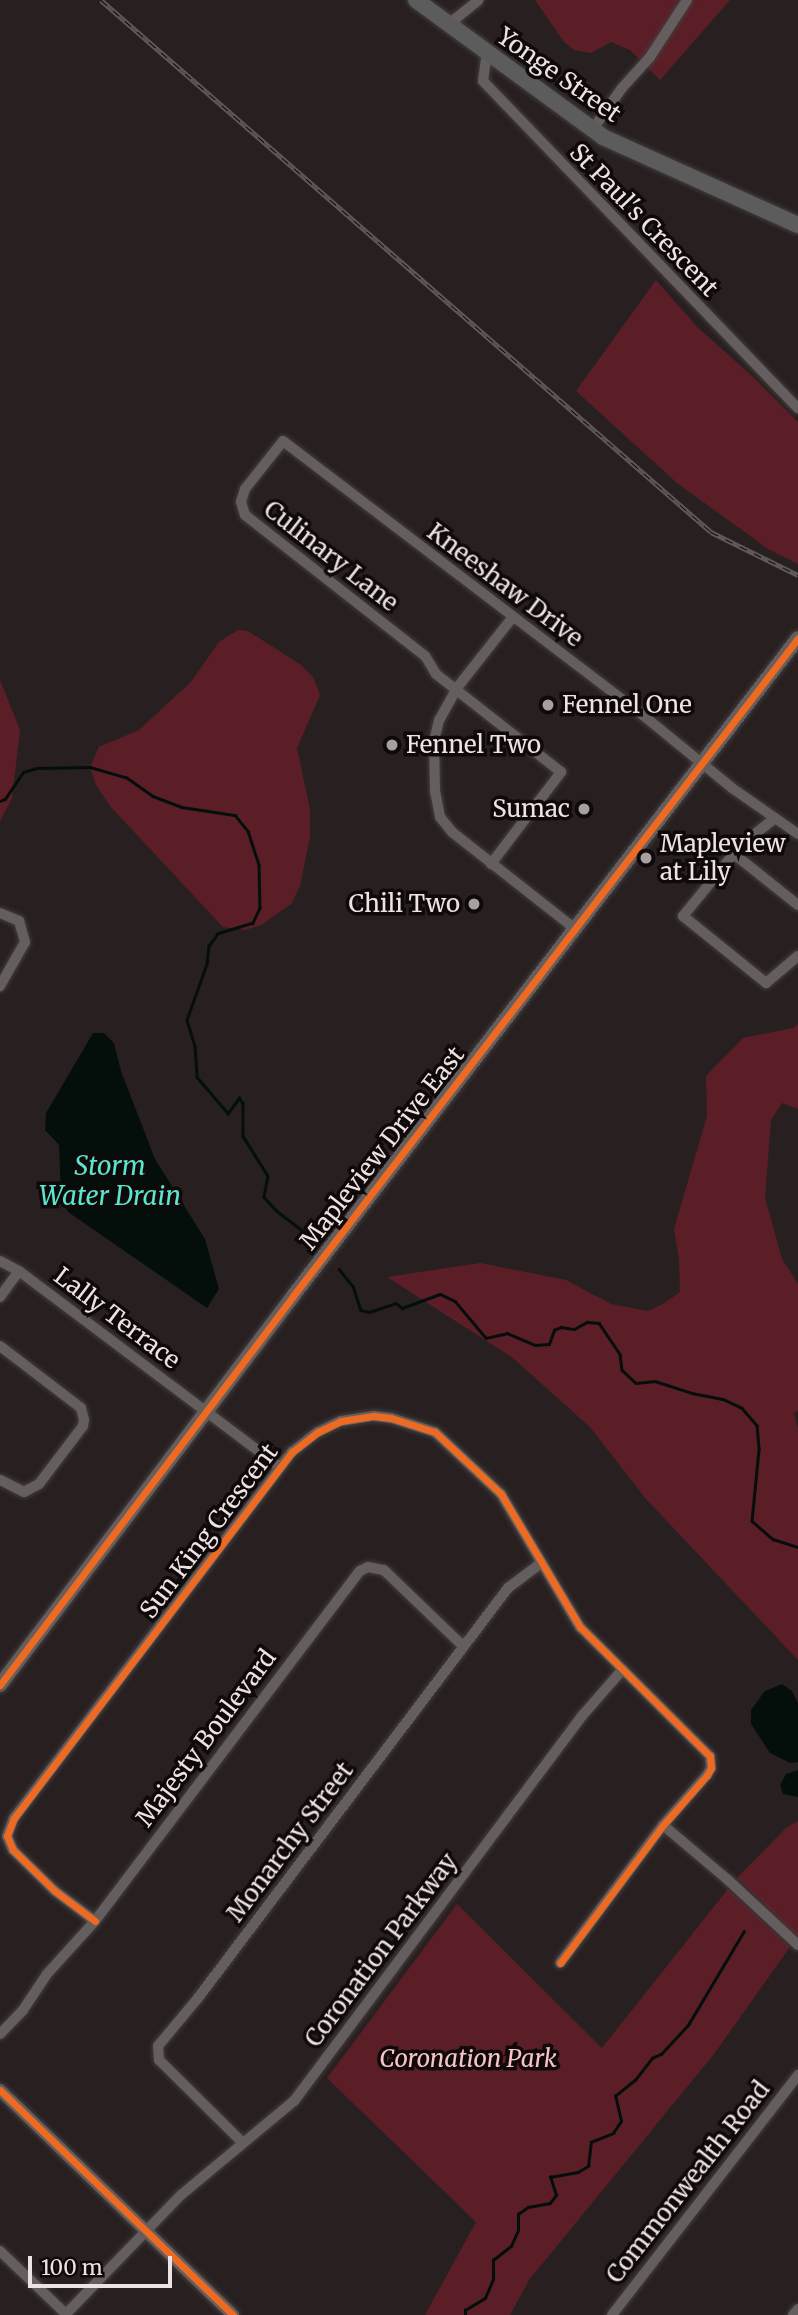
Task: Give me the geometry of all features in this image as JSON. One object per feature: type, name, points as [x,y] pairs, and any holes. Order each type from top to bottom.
[{"type":"main road","name":"Yonge Street","points":[[416,0],[603,137],[798,225]]},
{"type":"main road","name":"Mapleview Drive East","points":[[0,1685],[574,928],[798,638]]},
{"type":"street","points":[[449,24],[480,0]]},
{"type":"street","points":[[593,129],[622,88],[650,57],[687,0]]},
{"type":"street","name":"St Paul's Crescent","points":[[487,52],[482,81],[798,408]]},
{"type":"street","name":"Kneeshaw Drive","points":[[283,441],[702,762],[733,789],[798,834]]},
{"type":"street","name":"Culinary Lane","points":[[283,441],[245,489],[241,502],[245,515],[425,656],[436,674],[457,688]]},
{"type":"street","points":[[512,618],[457,688],[439,720],[434,743],[435,791],[440,817],[453,832],[491,864],[574,928]]},
{"type":"street","points":[[457,688],[561,772],[491,864]]},
{"type":"street","points":[[775,818],[734,853],[683,916],[766,983],[798,956]]},
{"type":"street","points":[[734,853],[798,905]]},
{"type":"street","points":[[0,913],[19,921],[25,942],[0,986]]},
{"type":"street","name":"Lally Terrace","points":[[0,1261],[19,1271],[279,1466]]},
{"type":"street","points":[[0,1297],[19,1271]]},
{"type":"street","points":[[0,1346],[81,1408],[84,1420],[39,1484],[31,1490],[16,1491],[0,1480]]},
{"type":"street","name":"Sun King Crescent","points":[[95,1921],[55,1891],[13,1850],[8,1842],[9,1827],[279,1466],[307,1439],[341,1421],[373,1416],[405,1420],[421,1426],[449,1444],[501,1494],[575,1620],[710,1756],[711,1768],[707,1776],[663,1825]]},
{"type":"street","name":"Monarchy Street","points":[[243,2143],[159,2060],[158,2046],[198,1998],[508,1588],[541,1563]]},
{"type":"street","name":"Majesty Boulevard","points":[[0,2034],[23,2010],[47,1974],[95,1921],[360,1571],[368,1567],[384,1570],[463,1646]]},
{"type":"street","name":"Coronation Parkway","points":[[66,2315],[181,2195],[294,2101],[582,1716],[623,1669]]},
{"type":"street","points":[[560,1963],[663,1825],[727,1879],[798,1945]]},
{"type":"street","name":"Commonwealth Road","points":[[612,2315],[798,2075]]},
{"type":"street","points":[[0,2090],[233,2315]]},
{"type":"street","points":[[0,2251],[66,2315]]},
{"type":"street","points":[[793,2315],[798,2309]]},
{"type":"green space","points":[[535,0],[730,0],[660,80],[630,50],[611,42],[591,53],[574,50],[564,42]]},
{"type":"green space","points":[[656,280],[697,327],[749,373],[798,422],[798,564],[768,549],[677,483],[576,391]]},
{"type":"green space","points":[[238,630],[248,631],[301,665],[313,677],[320,695],[297,748],[310,810],[310,837],[300,886],[291,904],[261,925],[245,930],[223,927],[110,806],[96,785],[90,767],[99,747],[139,730],[191,682],[219,642]]},
{"type":"green space","points":[[0,680],[20,730],[12,798],[0,821]]},
{"type":"green space","points":[[798,1024],[798,1109],[782,1103],[771,1120],[765,1198],[782,1259],[798,1284],[798,1411],[794,1413],[798,1429],[798,1660],[646,1499],[590,1427],[513,1358],[387,1277],[480,1263],[566,1280],[611,1304],[648,1311],[663,1304],[680,1292],[679,1259],[674,1229],[707,1116],[706,1076],[743,1038],[793,1028]]},
{"type":"green space","points":[[798,1821],[798,1937],[737,1878],[787,1827]]},
{"type":"green space","name":"Coronation Park","points":[[728,1889],[790,1947],[714,2054],[529,2280],[510,2315],[425,2315],[476,2222],[327,2078],[457,1904],[602,2048]]},
{"type":"water","name":"Storm Water Drain","points":[[93,1033],[104,1033],[114,1043],[121,1071],[155,1159],[205,1239],[219,1289],[207,1308],[68,1212],[61,1195],[59,1145],[45,1130],[46,1113]]},
{"type":"water","points":[[782,1684],[792,1691],[798,1703],[798,1762],[790,1763],[770,1753],[751,1724],[751,1710],[765,1691]]},
{"type":"water","points":[[798,1770],[798,1797],[783,1794],[780,1785],[786,1774]]},
{"type":"waterway","points":[[0,801],[5,799],[23,772],[37,768],[90,767],[126,777],[153,796],[182,807],[235,815],[248,831],[259,865],[260,908],[253,923],[218,934],[209,946],[207,964],[187,1020],[195,1046],[197,1077],[228,1113],[239,1098],[243,1103],[243,1136],[268,1176],[264,1197],[277,1211],[320,1244]]},
{"type":"waterway","points":[[339,1269],[353,1286],[361,1310],[369,1312],[396,1303],[402,1308],[440,1294],[455,1301],[486,1338],[507,1333],[535,1345],[549,1344],[554,1330],[561,1327],[574,1329],[587,1322],[599,1323],[620,1354],[622,1370],[636,1383],[655,1381],[692,1393],[723,1399],[742,1408],[757,1425],[759,1450],[752,1521],[773,1539],[798,1547]]},
{"type":"waterway","points":[[465,2315],[465,2310],[485,2298],[493,2279],[493,2260],[511,2246],[518,2230],[518,2214],[528,2207],[550,2203],[556,2195],[550,2177],[578,2172],[588,2166],[591,2142],[613,2133],[621,2121],[615,2096],[635,2080],[652,2058],[661,2054],[688,2025],[744,1931]]},
{"type":"railway","points":[[101,0],[711,532],[798,575]]},
{"type":"cycle path","points":[[0,1685],[293,1296],[798,638]]},
{"type":"cycle path","points":[[95,1921],[55,1891],[13,1850],[7,1836],[14,1818],[292,1452],[318,1432],[341,1421],[374,1416],[391,1418],[435,1432],[501,1494],[580,1627],[710,1756],[711,1768],[707,1775],[663,1825],[560,1963]]},
{"type":"cycle path","points":[[0,2090],[233,2315]]},
{"type":"place","name":"Fennel One","points":[[548,705]]},
{"type":"place","name":"Fennel Two","points":[[392,745]]},
{"type":"place","name":"Sumac","points":[[584,809]]},
{"type":"place","name":"Mapleview at Lily","points":[[646,858]]},
{"type":"place","name":"Chili Two","points":[[474,904]]}]
